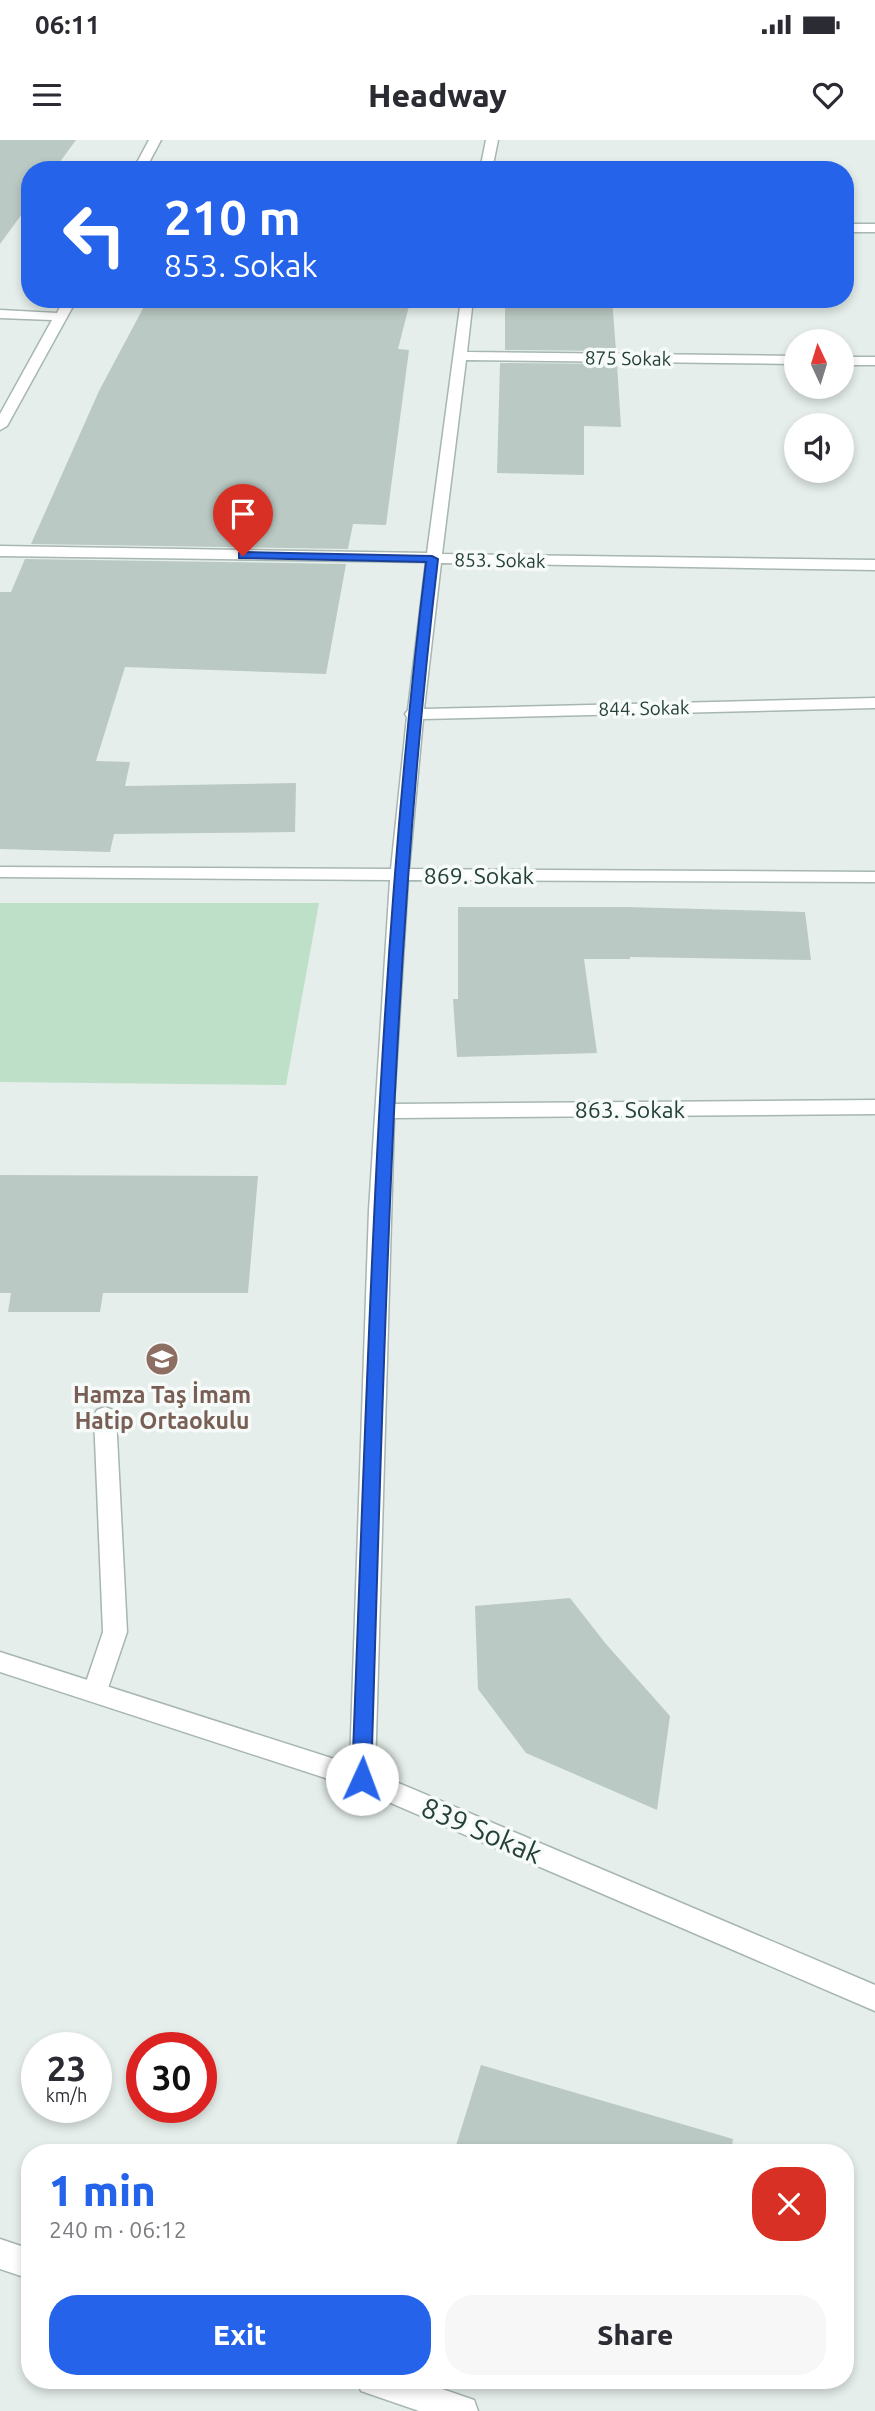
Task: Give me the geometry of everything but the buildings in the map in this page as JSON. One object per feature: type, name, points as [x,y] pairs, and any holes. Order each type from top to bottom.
[{"type":"street","points":[[144,161],[155,140]]},
{"type":"street","points":[[488,161],[492,140]]},
{"type":"street","points":[[854,228],[875,229]]},
{"type":"street","points":[[0,426],[66,308]]},
{"type":"street","points":[[362,1779],[385,1111],[400,874],[413,713],[466,308]]},
{"type":"street","points":[[0,314],[61,317]]},
{"type":"street","name":"875 Sokak","points":[[460,356],[784,360]]},
{"type":"street","points":[[854,361],[875,361]]},
{"type":"street","name":"853. Sokak","points":[[0,551],[875,565]]},
{"type":"street","name":"844. Sokak","points":[[413,713],[875,703]]},
{"type":"street","name":"869. Sokak","points":[[0,872],[875,877]]},
{"type":"street","name":"863. Sokak","points":[[385,1111],[875,1107]]},
{"type":"street","points":[[95,1691],[115,1632],[106,1416]]},
{"type":"street","name":"839 Sokak","points":[[0,1662],[362,1779],[875,1998]]},
{"type":"street","points":[[0,2254],[21,2261]]},
{"type":"street","points":[[398,2389],[463,2411]]},
{"type":"green space","points":[[0,903],[319,903],[286,1085],[0,1082]]},
{"type":"place","name":"Hamza Taş İmam Hatip Ortaokulu","points":[[162,1359]]},
{"type":"route","points":[[243,556],[432,559],[413,713],[385,1111],[362,1779]]}]
